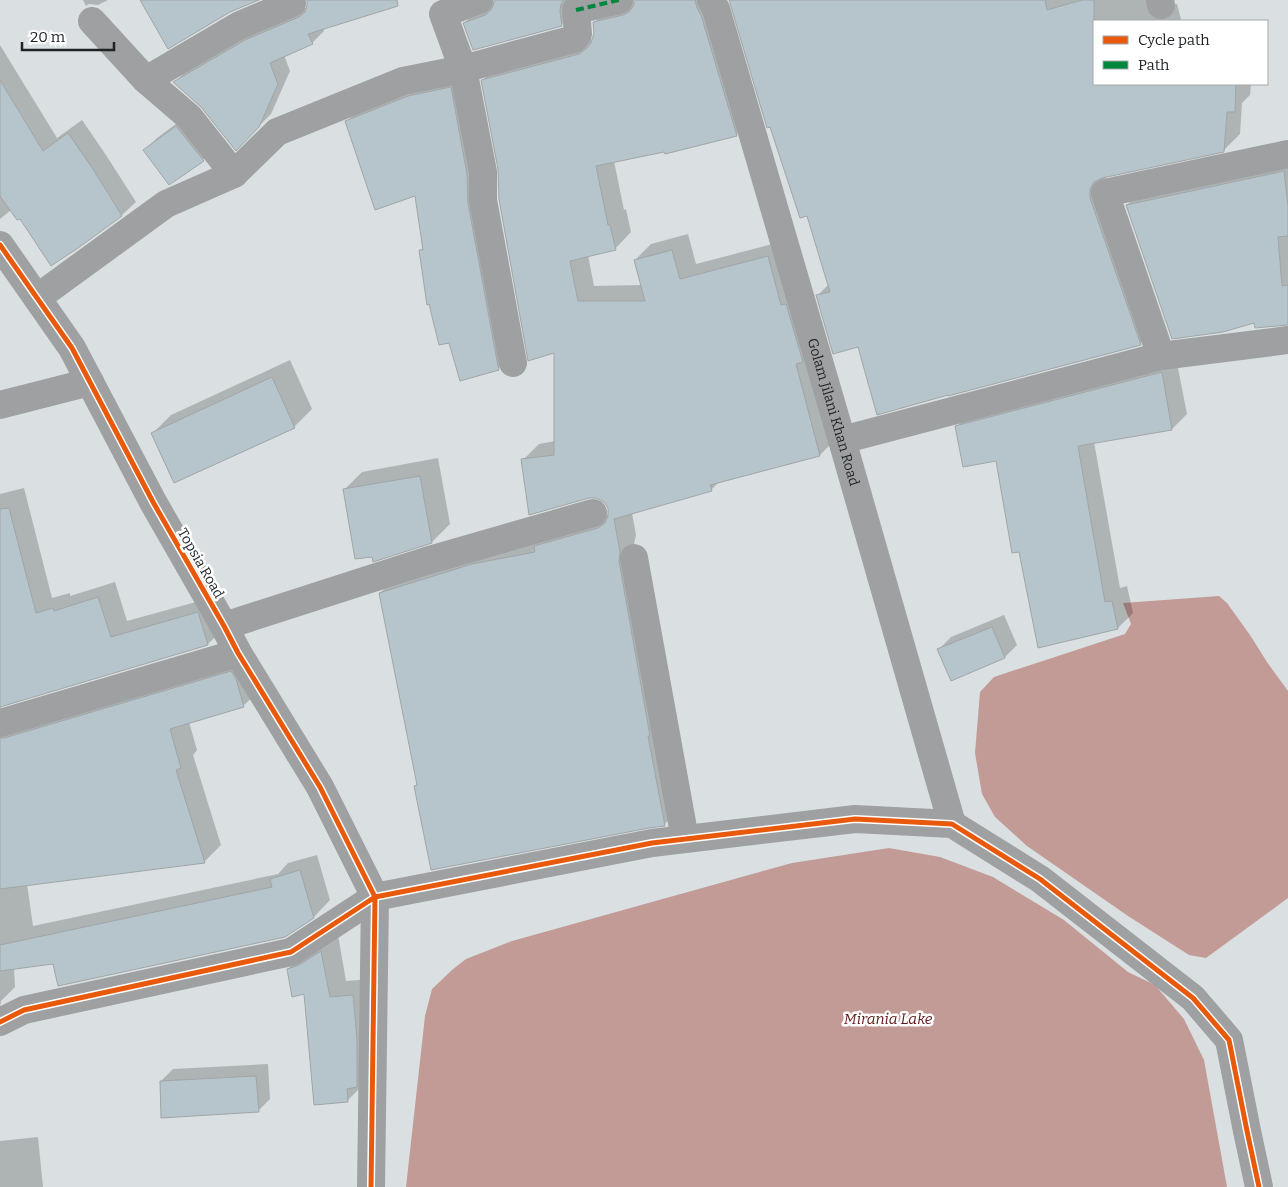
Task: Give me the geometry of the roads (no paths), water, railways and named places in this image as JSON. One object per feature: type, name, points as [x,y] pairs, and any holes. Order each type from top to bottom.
[{"type":"street","points":[[479,0],[443,14],[463,69],[483,172],[483,200],[513,364]]},
{"type":"street","points":[[37,298],[166,204],[234,174],[277,132],[403,81],[463,69],[574,39],[578,34],[576,10],[619,0]]},
{"type":"street","name":"Golam Jilani Khan Road","points":[[711,0],[716,9],[952,824]]},
{"type":"street","points":[[146,80],[238,26],[292,3]]},
{"type":"street","points":[[92,21],[146,80],[189,117],[234,174]]},
{"type":"street","points":[[1161,356],[1106,193],[1288,154]]},
{"type":"street","name":"Topsia Road","points":[[0,245],[72,348],[154,502],[238,653],[320,787],[376,897]]},
{"type":"street","points":[[842,440],[1161,356],[1288,340]]},
{"type":"street","points":[[0,405],[90,382]]},
{"type":"street","points":[[224,626],[426,561],[593,513]]},
{"type":"street","points":[[634,558],[685,839]]},
{"type":"street","points":[[0,723],[238,653]]},
{"type":"street","points":[[0,1022],[24,1010],[291,952],[376,897],[652,843],[855,818],[952,824],[1040,879],[1117,938],[1194,998],[1230,1040],[1259,1187]]},
{"type":"street","points":[[371,1187],[376,897]]},
{"type":"water","points":[[1219,596],[1227,603],[1288,691],[1288,898],[1206,958],[1189,955],[1128,916],[1027,846],[995,817],[982,794],[975,753],[980,692],[994,677],[1125,634],[1131,624],[1123,603]]},
{"type":"water","name":"Mirania Lake","points":[[889,848],[940,857],[993,877],[1064,920],[1128,972],[1155,985],[1184,1019],[1204,1060],[1227,1187],[406,1187],[425,1016],[432,989],[466,959],[512,941],[792,863]]}]
